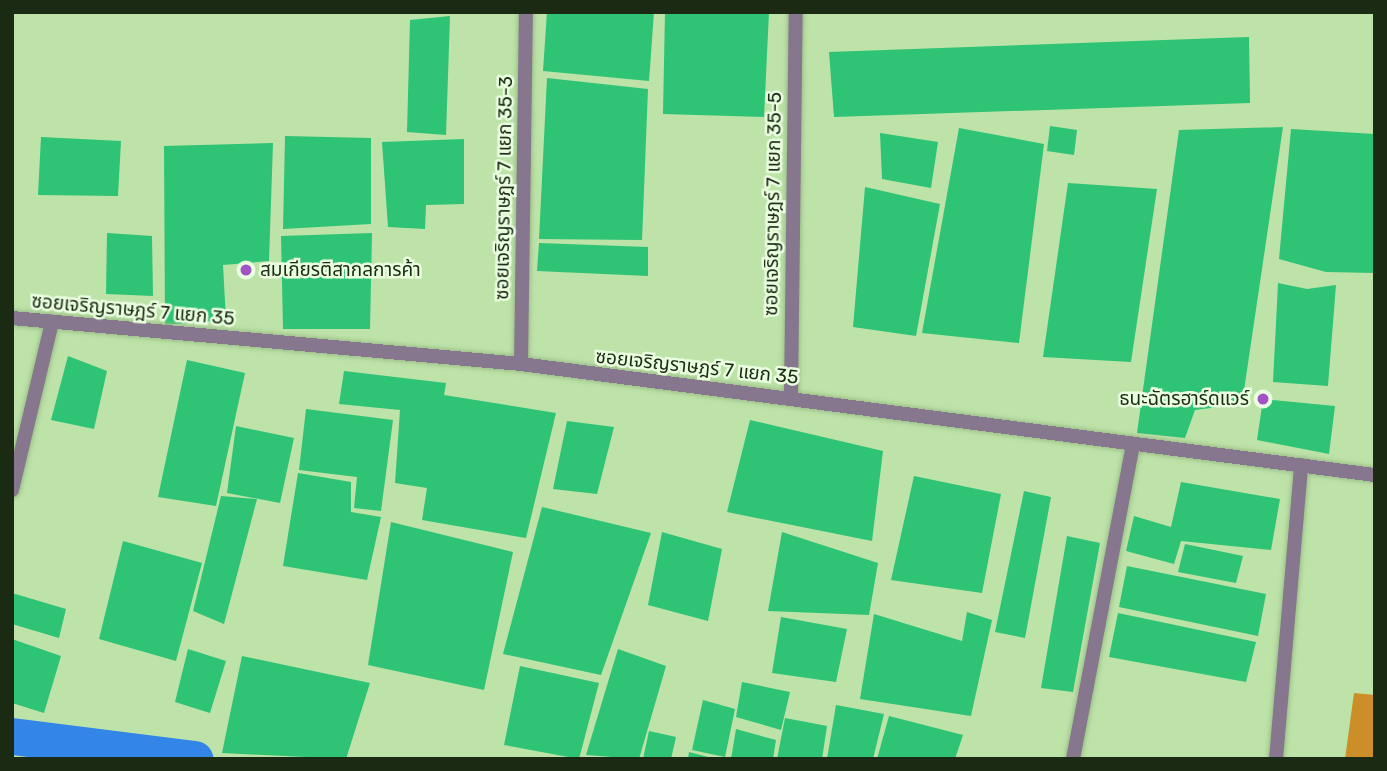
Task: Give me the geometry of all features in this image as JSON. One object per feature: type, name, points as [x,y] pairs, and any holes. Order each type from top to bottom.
[{"type":"street","name":"ซอยเจริญราษฎร์ 7 แยก 35-3","points":[[521,364],[526,12]]},
{"type":"street","name":"ซอยเจริญราษฎร์ 7 แยก 35-5","points":[[791,396],[796,12]]},
{"type":"street","name":"ซอยเจริญราษฎร์ 7 แยก 35","points":[[12,317],[521,364],[639,383],[791,396],[1132,445],[1375,475]]},
{"type":"street","points":[[12,491],[52,322]]},
{"type":"street","points":[[1073,759],[1132,445]]},
{"type":"street","points":[[1276,759],[1301,465]]},
{"type":"shaded area","points":[[1354,693],[1375,695],[1375,759],[1345,759]]},
{"type":"building","points":[[547,12],[654,12],[649,81],[543,71]]},
{"type":"building","points":[[665,12],[769,12],[764,117],[663,114]]},
{"type":"building","points":[[450,16],[446,135],[407,132],[410,20]]},
{"type":"building","points":[[1249,37],[1250,103],[834,117],[829,52]]},
{"type":"building","points":[[547,78],[648,89],[642,240],[539,239]]},
{"type":"building","points":[[1050,126],[1077,130],[1074,155],[1047,151]]},
{"type":"building","points":[[1283,127],[1242,404],[1195,410],[1185,438],[1137,433],[1179,130]]},
{"type":"building","points":[[959,128],[1044,144],[1019,343],[922,333]]},
{"type":"building","points":[[1291,129],[1375,134],[1375,273],[1326,272],[1279,259]]},
{"type":"building","points":[[880,133],[938,142],[931,188],[882,179]]},
{"type":"building","points":[[285,136],[371,138],[371,224],[283,229]]},
{"type":"building","points":[[41,137],[121,141],[118,196],[38,195]]},
{"type":"building","points":[[464,139],[464,204],[426,205],[425,229],[388,227],[382,142]]},
{"type":"building","points":[[273,143],[269,261],[223,265],[226,320],[165,325],[164,146]]},
{"type":"building","points":[[1068,183],[1157,189],[1131,362],[1043,357]]},
{"type":"building","points":[[865,187],[940,204],[916,336],[853,327]]},
{"type":"building","points":[[107,233],[152,236],[153,296],[106,294]]},
{"type":"building","points":[[372,233],[370,329],[283,329],[281,236]]},
{"type":"building","points":[[539,243],[648,247],[648,276],[537,271]]},
{"type":"building","points":[[1278,283],[1307,289],[1336,285],[1328,386],[1273,382]]},
{"type":"building","points":[[68,356],[107,371],[94,429],[51,420]]},
{"type":"building","points":[[187,360],[245,373],[216,506],[158,497]]},
{"type":"building","points":[[344,371],[446,383],[444,395],[556,413],[526,538],[422,520],[427,488],[395,483],[400,410],[339,404]]},
{"type":"building","points":[[1263,399],[1335,406],[1329,454],[1257,440]]},
{"type":"building","points":[[306,409],[393,420],[381,511],[354,508],[357,477],[299,470]]},
{"type":"building","points":[[750,420],[883,451],[872,541],[727,512]]},
{"type":"building","points":[[567,421],[614,427],[597,494],[553,489]]},
{"type":"building","points":[[236,426],[294,438],[280,503],[227,493]]},
{"type":"building","points":[[298,473],[351,482],[351,512],[381,517],[367,580],[283,566]]},
{"type":"building","points":[[914,476],[1001,494],[982,593],[891,580]]},
{"type":"building","points":[[1181,482],[1280,499],[1271,550],[1181,541],[1174,564],[1126,551],[1134,516],[1171,527]]},
{"type":"building","points":[[1024,491],[1051,497],[1025,638],[995,632]]},
{"type":"building","points":[[221,496],[257,499],[224,624],[193,611]]},
{"type":"building","points":[[542,507],[651,533],[601,675],[503,654]]},
{"type":"building","points":[[391,522],[513,552],[484,690],[368,665]]},
{"type":"building","points":[[662,532],[722,549],[708,621],[648,605]]},
{"type":"building","points":[[782,532],[878,563],[869,615],[768,611]]},
{"type":"building","points":[[1067,536],[1100,543],[1073,692],[1041,688]]},
{"type":"building","points":[[123,541],[202,563],[176,661],[99,639]]},
{"type":"building","points":[[1185,544],[1243,556],[1236,583],[1178,572]]},
{"type":"building","points":[[1127,566],[1266,594],[1258,636],[1119,607]]},
{"type":"building","points":[[12,593],[66,609],[59,638],[12,624]]},
{"type":"building","points":[[967,612],[992,620],[971,716],[860,699],[874,614],[962,641]]},
{"type":"building","points":[[1118,613],[1256,642],[1246,682],[1109,657]]},
{"type":"building","points":[[781,617],[847,629],[836,682],[772,673]]},
{"type":"building","points":[[12,639],[61,656],[44,713],[12,703]]},
{"type":"building","points":[[188,649],[226,661],[210,713],[175,702]]},
{"type":"building","points":[[618,649],[666,666],[639,759],[586,755]]},
{"type":"building","points":[[242,656],[370,683],[346,759],[222,753]]},
{"type":"building","points":[[520,666],[599,683],[579,759],[504,745]]},
{"type":"building","points":[[742,682],[790,692],[781,730],[736,717]]},
{"type":"building","points":[[703,700],[735,709],[725,757],[692,750]]},
{"type":"building","points":[[836,705],[884,714],[873,759],[827,759]]},
{"type":"building","points":[[889,716],[963,735],[955,759],[877,759]]},
{"type":"building","points":[[785,718],[827,726],[822,759],[777,759]]},
{"type":"building","points":[[736,729],[776,740],[773,759],[731,759]]},
{"type":"building","points":[[649,731],[676,737],[671,759],[643,759]]},
{"type":"building","points":[[689,752],[712,758],[712,759],[688,759]]},
{"type":"waterway","points":[[12,736],[195,759]]},
{"type":"place","name":"สมเกียรติสากลการค้า","points":[[246,270]]},
{"type":"place","name":"ธนะฉัตรฮาร์ดแวร์","points":[[1263,399]]}]
